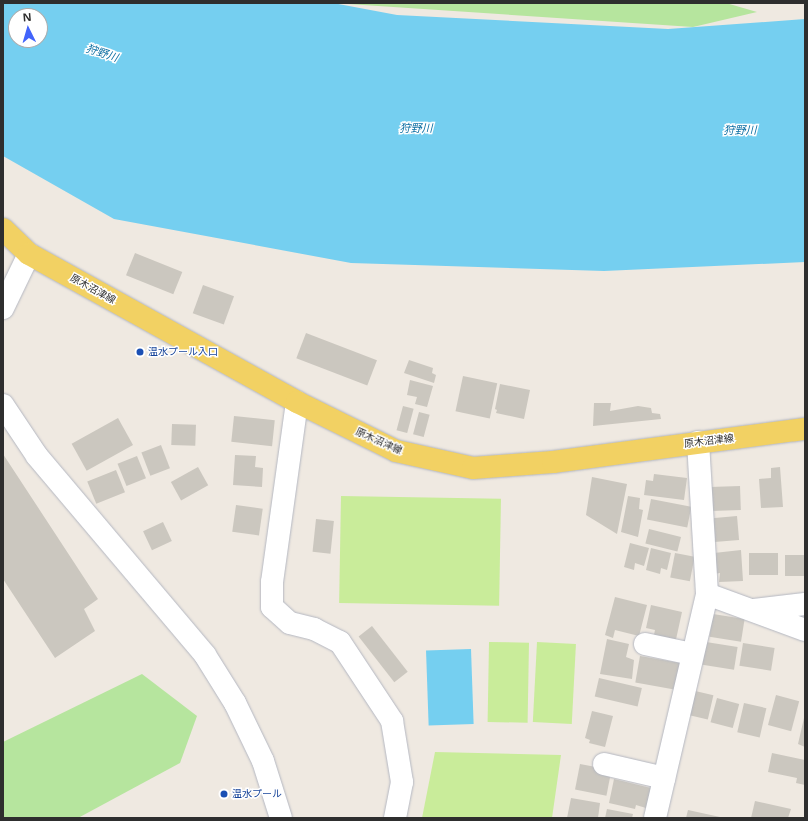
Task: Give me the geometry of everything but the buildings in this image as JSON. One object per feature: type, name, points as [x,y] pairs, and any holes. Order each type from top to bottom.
[{"type":"main road","name":"原木沼津線","points":[[3,229],[29,254],[297,402],[396,451],[473,468],[552,462],[805,429]]},
{"type":"street","points":[[3,308],[29,254]]},
{"type":"street","points":[[297,402],[272,582],[272,606],[290,623],[314,628],[340,642],[392,721],[402,782],[395,818]]},
{"type":"street","points":[[3,405],[37,456],[205,655],[235,703],[263,761],[281,818]]},
{"type":"street","points":[[655,818],[707,594],[698,442]]},
{"type":"street","points":[[707,594],[747,610],[805,630]]},
{"type":"street","points":[[747,610],[805,604]]},
{"type":"street","points":[[645,644],[692,654]]},
{"type":"street","points":[[604,764],[664,778]]},
{"type":"green space","points":[[333,3],[726,3],[757,12],[693,27]]},
{"type":"green space","points":[[341,496],[501,499],[499,606],[339,603]]},
{"type":"green space","points":[[489,642],[529,643],[528,723],[488,722]]},
{"type":"green space","points":[[537,642],[576,644],[572,724],[533,722]]},
{"type":"green space","points":[[142,674],[197,716],[180,763],[78,818],[3,818],[3,742]]},
{"type":"green space","points":[[435,752],[561,755],[552,818],[422,818]]},
{"type":"water","name":"狩野川","points":[[3,3],[333,3],[397,15],[668,29],[805,19],[805,262],[604,271],[351,263],[114,219],[3,156]]},
{"type":"water","points":[[471,649],[474,724],[429,726],[426,651]]},
{"type":"place","name":"温水プール入口","points":[[140,352]]},
{"type":"place","name":"温水プール","points":[[224,794]]}]
